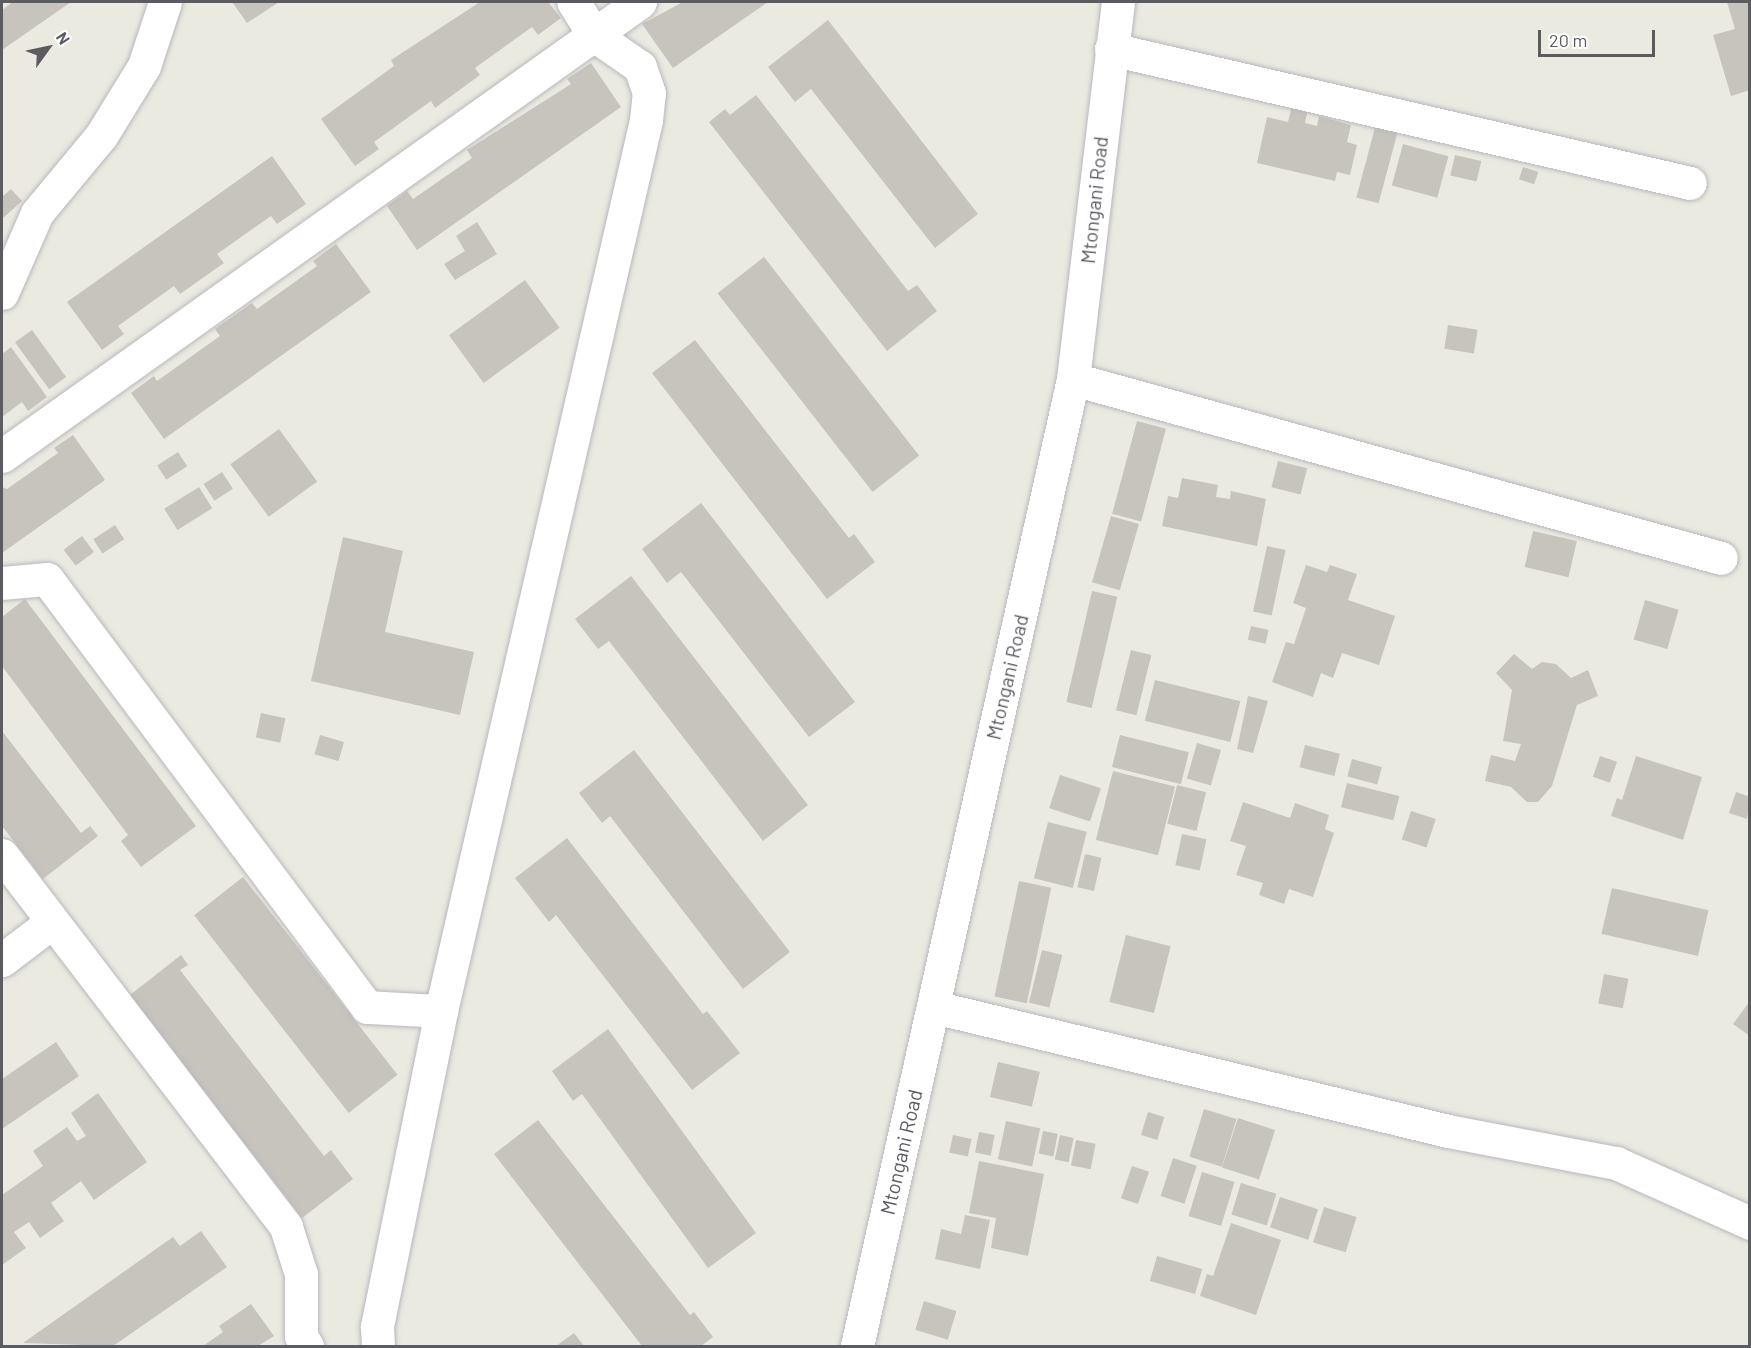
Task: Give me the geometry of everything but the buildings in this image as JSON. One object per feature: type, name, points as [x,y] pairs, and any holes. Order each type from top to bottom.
[{"type":"street","points":[[2,293],[37,213],[100,136],[144,66],[165,2]]},
{"type":"street","points":[[378,1347],[377,1326],[441,1011],[646,120],[648,93],[640,67],[594,35],[573,2]]},
{"type":"street","points":[[2,456],[640,2]]},
{"type":"street","name":"Mtongani Road","points":[[857,1347],[1073,379],[1118,2]]},
{"type":"street","points":[[1111,49],[1690,183]]},
{"type":"street","points":[[1073,379],[1721,558]]},
{"type":"street","points":[[2,583],[47,579],[367,1007],[441,1011]]},
{"type":"street","points":[[2,855],[286,1227],[301,1274],[301,1336],[307,1347]]},
{"type":"street","points":[[2,960],[52,922]]},
{"type":"street","points":[[933,1007],[1448,1131],[1616,1163],[1749,1223]]}]
